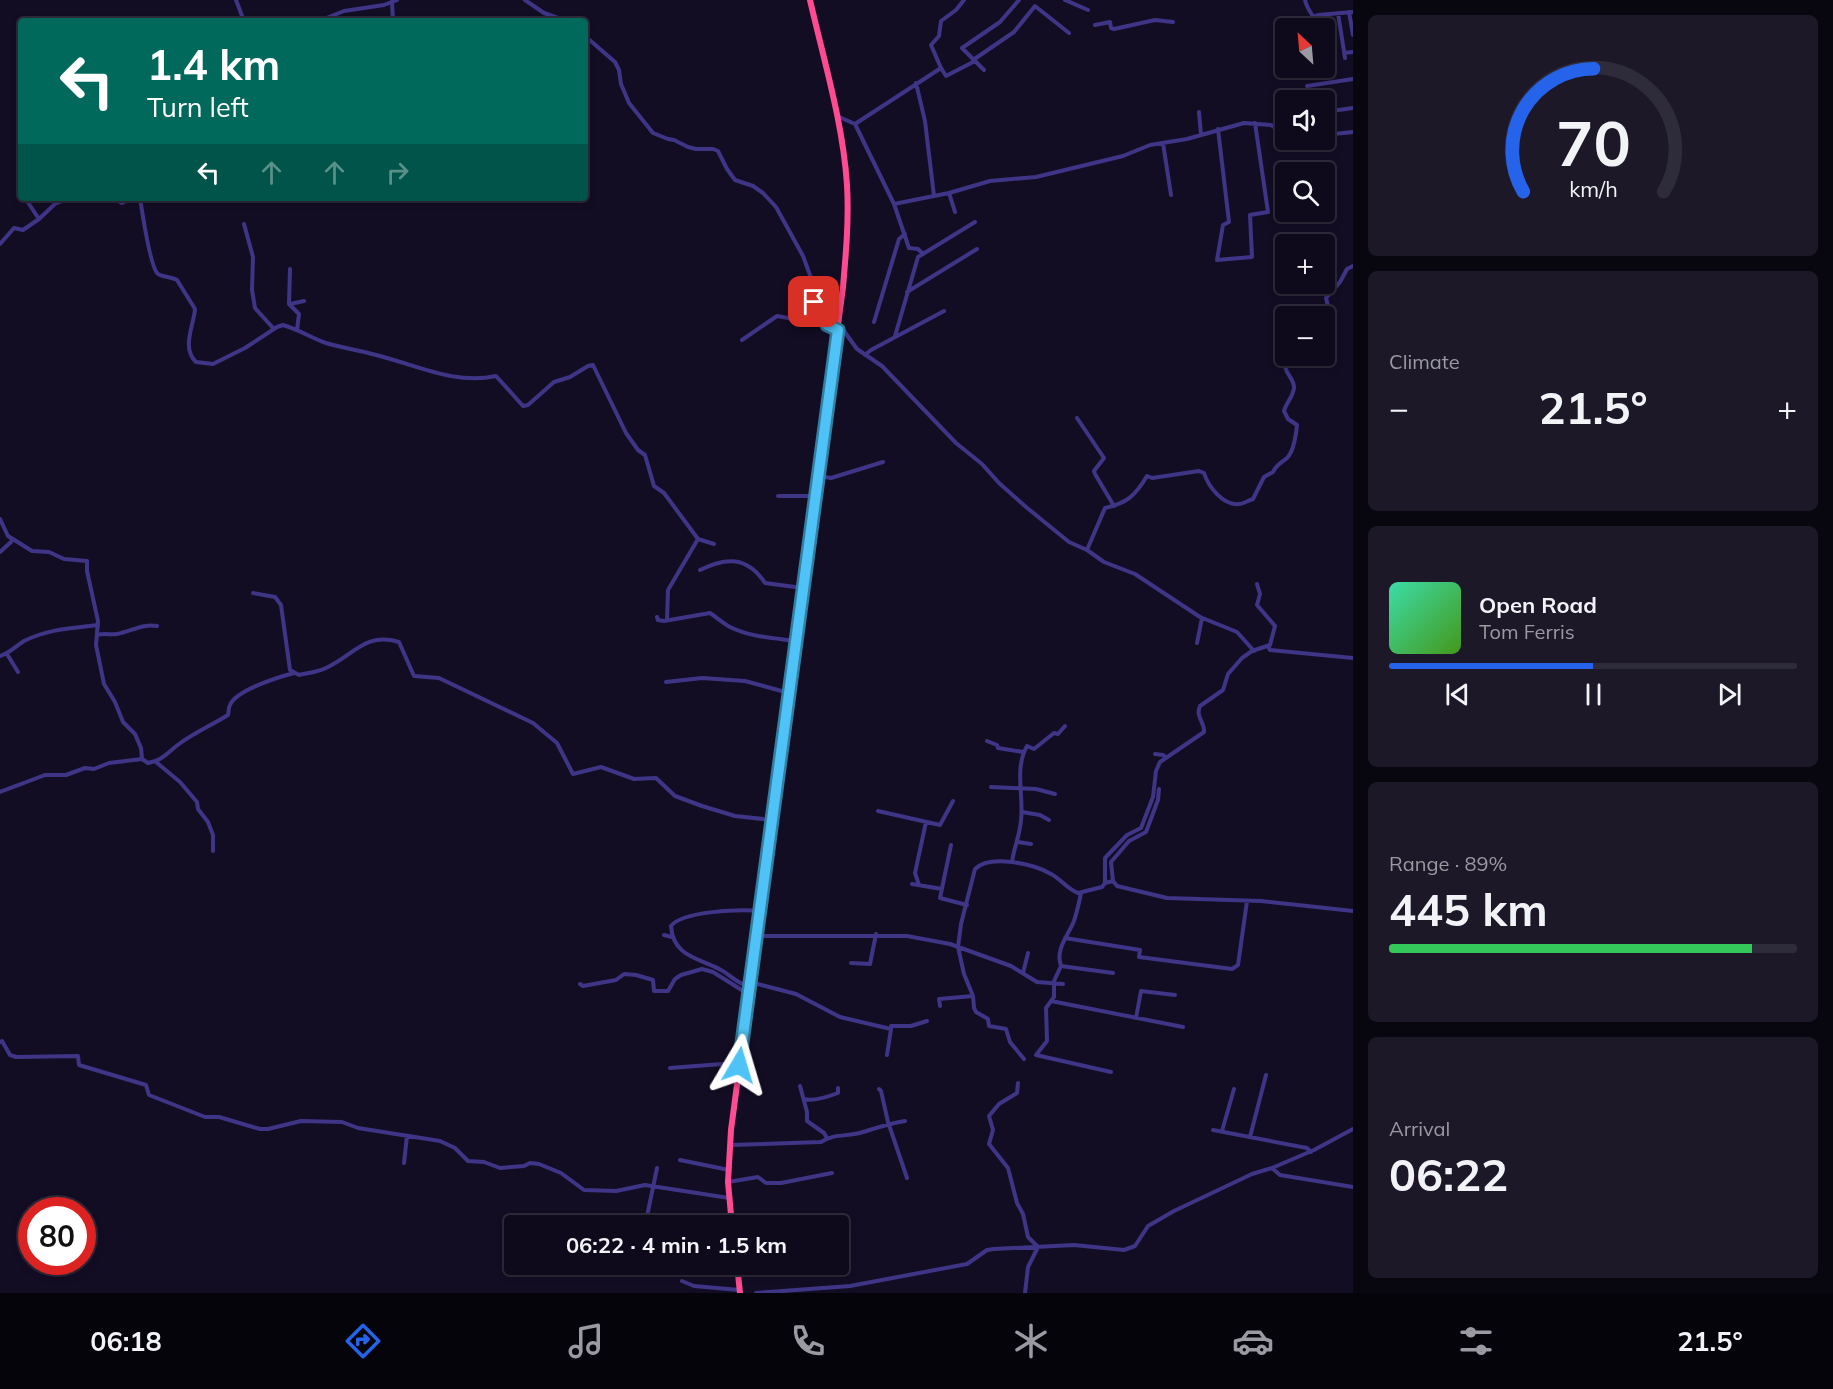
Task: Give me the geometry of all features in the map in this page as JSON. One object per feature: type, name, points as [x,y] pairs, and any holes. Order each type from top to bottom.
[{"type":"highway","points":[[731,1215],[728,1182],[739,1065],[819,476],[847,244],[846,171],[837,115],[810,0]]},
{"type":"highway","points":[[738,1275],[740,1292]]},
{"type":"street","points":[[236,0],[243,18]]},
{"type":"street","points":[[327,18],[344,11],[384,5],[394,0],[393,18]]},
{"type":"street","points":[[525,0],[544,13],[558,18]]},
{"type":"street","points":[[964,0],[956,10],[941,21],[939,36],[931,45],[946,76],[1014,32],[1035,6],[1069,33]]},
{"type":"street","points":[[984,70],[962,48],[1000,22],[1019,0]]},
{"type":"street","points":[[1065,0],[1088,10]]},
{"type":"street","points":[[1305,0],[1306,6],[1315,16]]},
{"type":"street","points":[[1311,18],[1351,12],[1353,34]]},
{"type":"street","points":[[1338,13],[1345,56],[1353,52]]},
{"type":"street","points":[[1095,25],[1110,22],[1111,28],[1114,29],[1155,20],[1173,22]]},
{"type":"street","points":[[588,39],[615,62],[620,70],[621,84],[629,103],[653,133],[688,147],[713,148],[718,151],[735,180],[758,190],[776,207],[803,256],[814,286],[814,302],[827,319],[827,325]]},
{"type":"street","points":[[855,124],[941,68]]},
{"type":"street","points":[[1307,86],[1353,79]]},
{"type":"street","points":[[916,83],[924,114],[934,196]]},
{"type":"street","points":[[1335,110],[1353,108]]},
{"type":"street","points":[[1199,112],[1201,135]]},
{"type":"street","points":[[837,115],[855,124],[894,204],[909,248],[918,249],[922,255]]},
{"type":"street","points":[[894,204],[949,193],[990,180],[1048,174],[1244,123],[1271,125],[1275,128]]},
{"type":"street","points":[[1218,129],[1229,222],[1223,225],[1217,260],[1252,256],[1250,215],[1268,212],[1255,123]]},
{"type":"street","points":[[1335,134],[1353,132]]},
{"type":"street","points":[[1163,143],[1171,195]]},
{"type":"street","points":[[949,193],[955,212]]},
{"type":"street","points":[[27,201],[39,219]]},
{"type":"street","points":[[0,244],[14,228],[23,230],[56,203],[62,201]]},
{"type":"street","points":[[140,201],[148,248],[156,271],[158,274],[177,280],[195,309],[189,341],[190,353],[196,362],[213,364],[283,325],[326,343],[394,360],[418,369],[450,376],[484,379],[496,376],[523,406],[528,405],[554,382],[570,377],[588,366],[593,366],[626,433],[638,450],[645,455],[654,486],[664,493],[698,539],[714,544]]},
{"type":"street","points":[[895,336],[918,258],[975,222]]},
{"type":"street","points":[[244,225],[253,257],[252,290],[255,308],[274,329]]},
{"type":"street","points":[[874,322],[899,239],[905,234]]},
{"type":"street","points":[[907,292],[977,249]]},
{"type":"street","points":[[1328,306],[1326,298],[1340,282],[1347,268],[1353,266]]},
{"type":"street","points":[[290,269],[289,304],[299,314],[297,330]]},
{"type":"street","points":[[289,304],[304,301]]},
{"type":"street","points":[[865,355],[895,336],[944,311]]},
{"type":"street","points":[[742,340],[777,316],[827,325],[847,333],[857,349],[882,366],[956,443],[982,464],[1026,507],[1070,542],[1104,562],[1135,574],[1202,618],[1237,632],[1254,651]]},
{"type":"street","points":[[1087,550],[1105,508],[1122,504],[1130,499],[1147,476],[1164,477],[1191,471],[1204,473],[1207,482],[1215,492],[1229,502],[1239,504],[1253,499],[1264,477],[1274,472],[1275,468],[1289,457],[1296,438],[1297,425],[1288,419],[1284,411],[1294,387],[1293,381],[1286,373],[1286,366]]},
{"type":"street","points":[[1077,418],[1104,458],[1094,471],[1114,506]]},
{"type":"street","points":[[819,476],[831,478],[882,462]]},
{"type":"street","points":[[778,496],[816,496]]},
{"type":"street","points":[[0,519],[8,536],[32,551],[49,552],[64,558],[87,561],[98,625],[96,645],[104,684],[123,722],[135,734],[141,748],[142,759]]},
{"type":"street","points":[[0,552],[12,539]]},
{"type":"street","points":[[667,620],[668,590],[698,539]]},
{"type":"street","points":[[700,570],[720,562],[738,561],[758,572],[765,583],[804,588]]},
{"type":"street","points":[[1105,883],[1105,858],[1127,836],[1141,828],[1154,797],[1156,771],[1166,758],[1204,732],[1198,715],[1200,706],[1222,690],[1228,674],[1242,658],[1268,646],[1272,641],[1275,626],[1259,608],[1257,601],[1260,594],[1257,584]]},
{"type":"street","points":[[253,593],[275,597],[281,604],[290,670],[299,675],[327,667],[362,644],[387,638],[399,642],[414,676],[439,678],[532,723],[556,743],[573,774],[601,767],[634,779],[656,778],[675,796],[702,806],[735,816],[772,820]]},
{"type":"street","points":[[657,617],[658,620],[667,620],[710,613],[736,629],[760,636],[797,641]]},
{"type":"street","points":[[1197,643],[1202,618]]},
{"type":"street","points":[[0,656],[7,654],[22,642],[53,630],[98,625]]},
{"type":"street","points":[[97,635],[105,633],[115,635],[150,625],[157,626]]},
{"type":"street","points":[[1268,646],[1270,650],[1353,658]]},
{"type":"street","points":[[7,654],[18,672]]},
{"type":"street","points":[[0,792],[45,775],[66,775],[85,768],[94,769],[109,763],[142,759],[148,763],[156,762],[179,744],[228,715],[230,705],[257,685],[295,673]]},
{"type":"street","points":[[666,682],[702,678],[745,681],[790,693]]},
{"type":"street","points":[[1012,862],[1018,842],[1022,812],[1020,764],[1023,752],[1027,746],[1034,749],[1054,732],[1058,734],[1065,726]]},
{"type":"street","points":[[987,741],[998,745],[998,748],[1023,752]]},
{"type":"street","points":[[1155,754],[1166,758]]},
{"type":"street","points":[[156,762],[180,782],[197,802],[198,809],[208,822],[213,835],[213,851]]},
{"type":"street","points":[[991,788],[1021,788],[1055,794]]},
{"type":"street","points":[[1159,789],[1158,800],[1146,832],[1129,841],[1113,858],[1110,865],[1113,881],[1117,886],[1167,898],[1290,903],[1353,911]]},
{"type":"street","points":[[878,811],[941,824],[953,801]]},
{"type":"street","points":[[1022,812],[1040,815],[1049,820]]},
{"type":"street","points":[[919,885],[915,873],[926,822]]},
{"type":"street","points":[[1018,842],[1031,844]]},
{"type":"street","points":[[951,845],[940,898],[967,905]]},
{"type":"street","points":[[1024,1059],[1010,1042],[1006,1029],[989,1026],[988,1020],[976,1012],[957,947],[976,867],[988,862],[1012,862],[1052,874],[1074,891],[1081,893],[1113,881]]},
{"type":"street","points":[[912,884],[942,889]]},
{"type":"street","points":[[1081,893],[1076,916],[1059,957],[1061,966],[1054,981],[1054,997],[1046,1008],[1047,1041],[1036,1055],[1111,1072]]},
{"type":"street","points":[[1065,938],[1140,950],[1139,957],[1232,969],[1238,965],[1247,901]]},
{"type":"street","points":[[759,911],[722,911],[674,922],[671,926],[672,937],[685,954],[720,969],[740,984],[795,994],[840,1017],[891,1029]]},
{"type":"street","points":[[851,963],[870,964],[876,934]]},
{"type":"street","points":[[756,936],[876,934],[907,936],[957,947],[1011,966],[1037,982],[1063,984]]},
{"type":"street","points":[[664,935],[672,937]]},
{"type":"street","points":[[1023,973],[1028,953]]},
{"type":"street","points":[[1061,966],[1113,973]]},
{"type":"street","points":[[580,984],[583,986],[616,980],[624,974],[653,980],[654,991],[668,991],[675,979],[681,975],[702,969],[712,972],[748,994]]},
{"type":"street","points":[[1136,1018],[1142,991],[1175,995]]},
{"type":"street","points":[[940,1006],[939,999],[973,996]]},
{"type":"street","points":[[1052,1001],[1183,1027]]},
{"type":"street","points":[[887,1055],[891,1026],[911,1026],[927,1021]]},
{"type":"street","points":[[0,1042],[2,1041],[6,1046],[10,1055],[16,1057],[78,1056],[79,1065],[146,1085],[149,1095],[205,1117],[219,1117],[260,1129],[301,1121],[342,1122],[358,1128],[446,1143],[455,1148],[468,1161],[484,1162],[500,1168],[524,1166],[530,1163],[539,1164],[567,1177],[584,1190],[616,1191],[629,1187],[654,1186],[729,1198]]},
{"type":"street","points":[[670,1068],[739,1065]]},
{"type":"street","points":[[1250,1137],[1266,1075]]},
{"type":"street","points":[[1018,1083],[1017,1093],[999,1104],[989,1116],[993,1130],[989,1144],[1008,1168],[1028,1238],[1038,1247]]},
{"type":"street","points":[[800,1086],[807,1121],[824,1133],[827,1138]]},
{"type":"street","points":[[804,1099],[809,1101],[832,1095],[838,1093],[838,1088]]},
{"type":"street","points":[[879,1089],[907,1178]]},
{"type":"street","points":[[1222,1131],[1234,1089]]},
{"type":"street","points":[[730,1146],[820,1142],[827,1138],[890,1126],[905,1120]]},
{"type":"street","points":[[756,1293],[850,1286],[967,1264],[987,1250],[1074,1245],[1130,1249],[1138,1242],[1148,1226],[1174,1211],[1252,1174],[1311,1152],[1353,1129]]},
{"type":"street","points":[[1213,1130],[1307,1148],[1311,1152]]},
{"type":"street","points":[[404,1163],[407,1136]]},
{"type":"street","points":[[680,1160],[729,1170]]},
{"type":"street","points":[[647,1215],[657,1168]]},
{"type":"street","points":[[1272,1168],[1280,1175],[1353,1188]]},
{"type":"street","points":[[728,1182],[758,1177],[766,1183],[781,1183],[832,1173]]},
{"type":"street","points":[[1025,1293],[1028,1267],[1038,1247]]},
{"type":"street","points":[[682,1281],[694,1286],[740,1292]]},
{"type":"route","points":[[739,1065],[838,330],[827,325],[827,319],[817,309],[814,302]]}]
